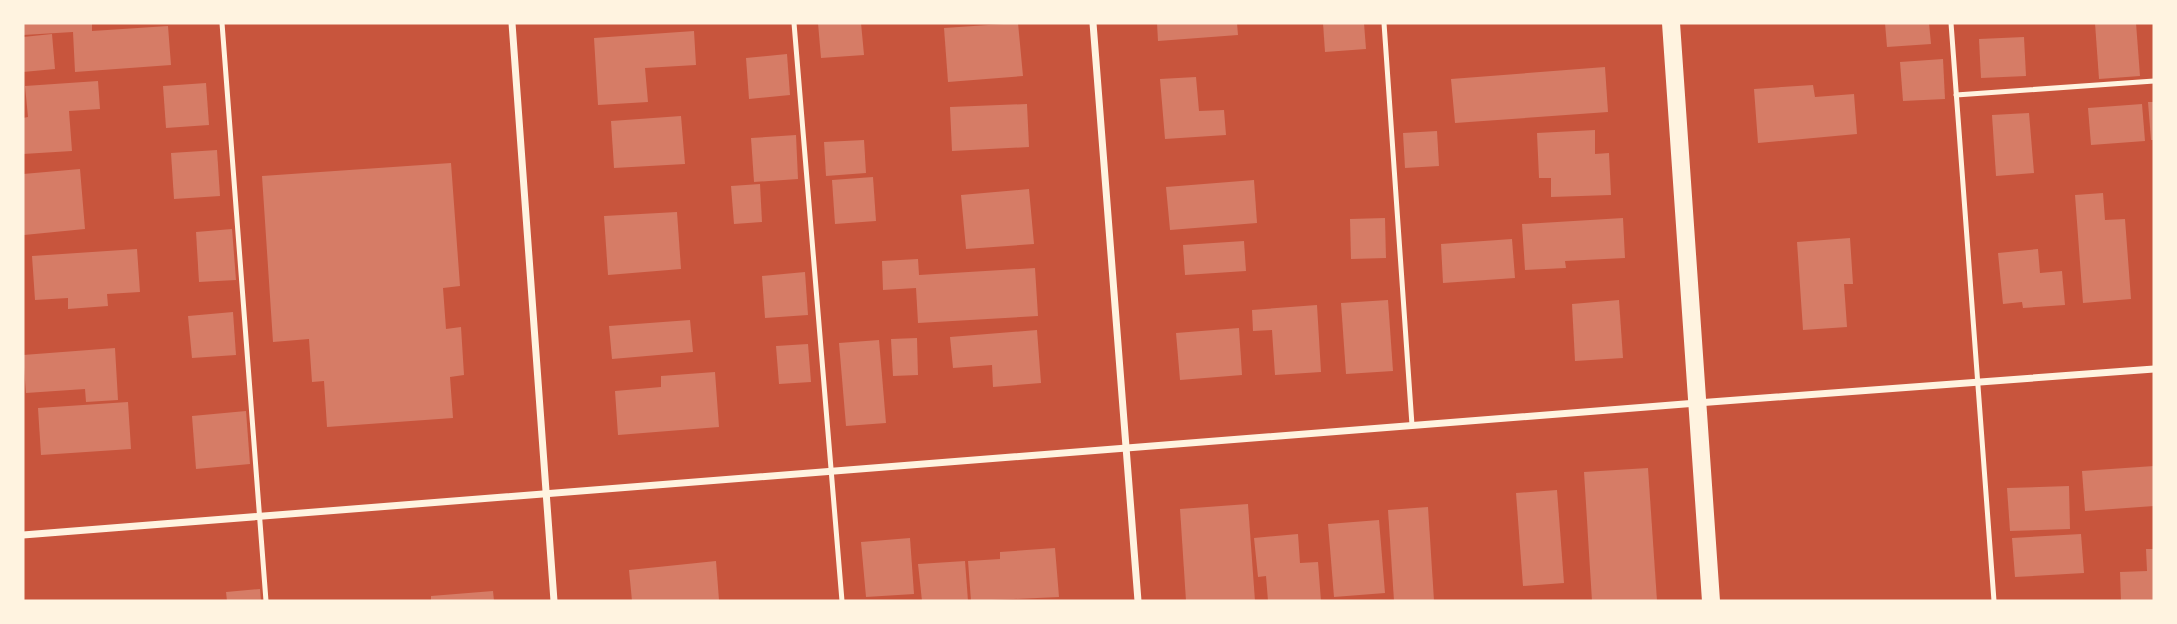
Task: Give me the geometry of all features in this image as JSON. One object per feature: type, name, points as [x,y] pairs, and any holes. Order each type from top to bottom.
[{"type":"main road","points":[[1671,23],[1711,601]]},
{"type":"street","points":[[512,23],[554,601]]},
{"type":"street","points":[[1093,23],[1138,601]]},
{"type":"street","points":[[23,535],[2154,369]]},
{"type":"lane","points":[[222,23],[267,601]]},
{"type":"lane","points":[[793,23],[842,601]]},
{"type":"lane","points":[[1384,23],[1412,425]]},
{"type":"lane","points":[[1951,23],[1994,601]]},
{"type":"lane","points":[[1956,95],[2154,81]]},
{"type":"building","points":[[23,23],[92,23],[92,31],[168,26],[171,65],[75,72],[73,32],[23,35]]},
{"type":"building","points":[[818,23],[861,23],[864,55],[821,58]]},
{"type":"building","points":[[1018,23],[1023,76],[948,82],[944,28]]},
{"type":"building","points":[[1157,23],[1237,23],[1238,35],[1158,41]]},
{"type":"building","points":[[1323,23],[1364,23],[1366,49],[1325,52]]},
{"type":"building","points":[[1885,23],[1929,23],[1931,44],[1887,47]]},
{"type":"building","points":[[2095,23],[2136,23],[2140,76],[2099,79]]},
{"type":"building","points":[[694,31],[696,65],[645,68],[648,102],[598,105],[594,38]]},
{"type":"building","points":[[52,34],[55,69],[23,72],[23,37]]},
{"type":"building","points":[[2024,37],[2026,76],[1981,78],[1979,39]]},
{"type":"building","points":[[787,54],[790,95],[749,99],[746,58]]},
{"type":"building","points":[[1943,59],[1945,99],[1903,101],[1900,62]]},
{"type":"building","points":[[1605,67],[1608,112],[1455,123],[1451,79]]},
{"type":"building","points":[[1196,77],[1199,111],[1224,110],[1226,135],[1165,139],[1160,79]]},
{"type":"building","points":[[98,81],[100,109],[69,111],[72,151],[23,154],[23,118],[28,117],[25,86]]},
{"type":"building","points":[[206,83],[209,125],[166,128],[163,86]]},
{"type":"building","points":[[1813,85],[1815,97],[1854,94],[1857,134],[1758,143],[1754,89]]},
{"type":"building","points":[[2148,102],[2154,102],[2154,140],[2151,140]]},
{"type":"building","points":[[1027,104],[1029,147],[952,151],[950,107]]},
{"type":"building","points":[[2142,104],[2145,141],[2091,145],[2088,108]]},
{"type":"building","points":[[2029,113],[2034,173],[1996,176],[1992,115]]},
{"type":"building","points":[[681,116],[685,164],[614,168],[611,121]]},
{"type":"building","points":[[1595,130],[1595,154],[1609,153],[1611,195],[1551,197],[1551,178],[1539,178],[1537,133]]},
{"type":"building","points":[[1437,131],[1439,166],[1405,168],[1403,133]]},
{"type":"building","points":[[796,135],[798,179],[754,182],[751,138]]},
{"type":"building","points":[[864,140],[866,173],[826,176],[824,142]]},
{"type":"building","points":[[217,150],[220,196],[174,199],[171,153]]},
{"type":"building","points":[[451,163],[460,286],[443,288],[446,329],[461,327],[464,375],[450,377],[453,418],[327,427],[324,381],[312,382],[309,339],[273,342],[262,176]]},
{"type":"building","points":[[80,169],[85,229],[24,235],[23,174]]},
{"type":"building","points":[[873,177],[876,221],[835,224],[832,180]]},
{"type":"building","points":[[1254,180],[1257,223],[1170,230],[1166,187]]},
{"type":"building","points":[[760,184],[762,222],[734,224],[731,186]]},
{"type":"building","points":[[1029,189],[1034,244],[966,249],[961,195]]},
{"type":"building","points":[[2103,193],[2105,220],[2125,219],[2131,299],[2083,303],[2075,195]]},
{"type":"building","points":[[677,212],[681,269],[608,275],[604,216]]},
{"type":"building","points":[[1385,218],[1386,258],[1351,259],[1350,219]]},
{"type":"building","points":[[1623,218],[1625,258],[1565,261],[1566,268],[1525,270],[1522,224]]},
{"type":"building","points":[[232,229],[236,280],[199,282],[196,232]]},
{"type":"building","points":[[1850,238],[1853,284],[1844,284],[1847,327],[1803,330],[1797,242]]},
{"type":"building","points":[[1512,239],[1515,278],[1443,283],[1441,244]]},
{"type":"building","points":[[1244,241],[1246,271],[1185,275],[1183,245]]},
{"type":"building","points":[[137,249],[140,292],[107,294],[108,306],[68,309],[68,298],[35,300],[32,256]]},
{"type":"building","points":[[2038,249],[2040,273],[2062,271],[2065,305],[2023,308],[2022,302],[2003,304],[1998,253]]},
{"type":"building","points":[[918,259],[919,275],[1035,268],[1038,316],[918,323],[916,288],[883,290],[882,261]]},
{"type":"building","points":[[805,272],[808,315],[765,318],[762,276]]},
{"type":"building","points":[[1388,300],[1393,371],[1346,374],[1341,303]]},
{"type":"building","points":[[1619,300],[1623,358],[1575,361],[1572,304]]},
{"type":"building","points":[[1317,305],[1321,372],[1275,375],[1272,330],[1253,331],[1252,310]]},
{"type":"building","points":[[233,312],[236,355],[192,358],[188,316]]},
{"type":"building","points":[[690,320],[693,352],[612,359],[609,326]]},
{"type":"building","points":[[1239,328],[1242,375],[1180,380],[1176,333]]},
{"type":"building","points":[[1037,330],[1041,383],[993,387],[992,365],[953,368],[950,337]]},
{"type":"building","points":[[917,338],[918,375],[893,376],[891,339]]},
{"type":"building","points":[[879,340],[886,423],[846,426],[839,343]]},
{"type":"building","points":[[808,344],[811,382],[779,384],[776,346]]},
{"type":"building","points":[[115,348],[118,400],[86,402],[85,389],[26,393],[23,355]]},
{"type":"building","points":[[715,372],[719,427],[618,435],[615,391],[661,387],[661,376]]},
{"type":"building","points":[[128,402],[131,449],[41,455],[38,408]]},
{"type":"building","points":[[246,411],[250,464],[196,469],[192,416]]},
{"type":"building","points":[[2154,466],[2154,506],[2085,511],[2082,471]]},
{"type":"building","points":[[1648,468],[1657,601],[1592,601],[1584,472]]},
{"type":"building","points":[[2069,486],[2070,529],[2010,531],[2007,488]]},
{"type":"building","points":[[1557,490],[1564,583],[1523,586],[1516,493]]},
{"type":"building","points":[[1248,504],[1255,601],[1186,601],[1180,509]]},
{"type":"building","points":[[1428,507],[1434,601],[1394,601],[1388,510]]},
{"type":"building","points":[[1379,520],[1385,593],[1334,597],[1328,524]]},
{"type":"building","points":[[1298,534],[1300,563],[1318,562],[1321,601],[1268,601],[1266,576],[1258,577],[1254,538]]},
{"type":"building","points":[[2081,534],[2084,573],[2015,577],[2012,538]]},
{"type":"building","points":[[910,538],[914,594],[866,597],[861,542]]},
{"type":"building","points":[[1055,548],[1059,597],[971,601],[968,561],[1000,559],[1000,552]]},
{"type":"building","points":[[2146,549],[2154,549],[2154,601],[2121,601],[2120,572],[2147,571]]},
{"type":"building","points":[[716,561],[719,600],[632,601],[629,570]]},
{"type":"building","points":[[965,561],[968,601],[922,601],[918,564]]},
{"type":"building","points":[[260,589],[261,601],[227,601],[226,592]]},
{"type":"building","points":[[493,591],[494,601],[431,601],[431,596]]}]
